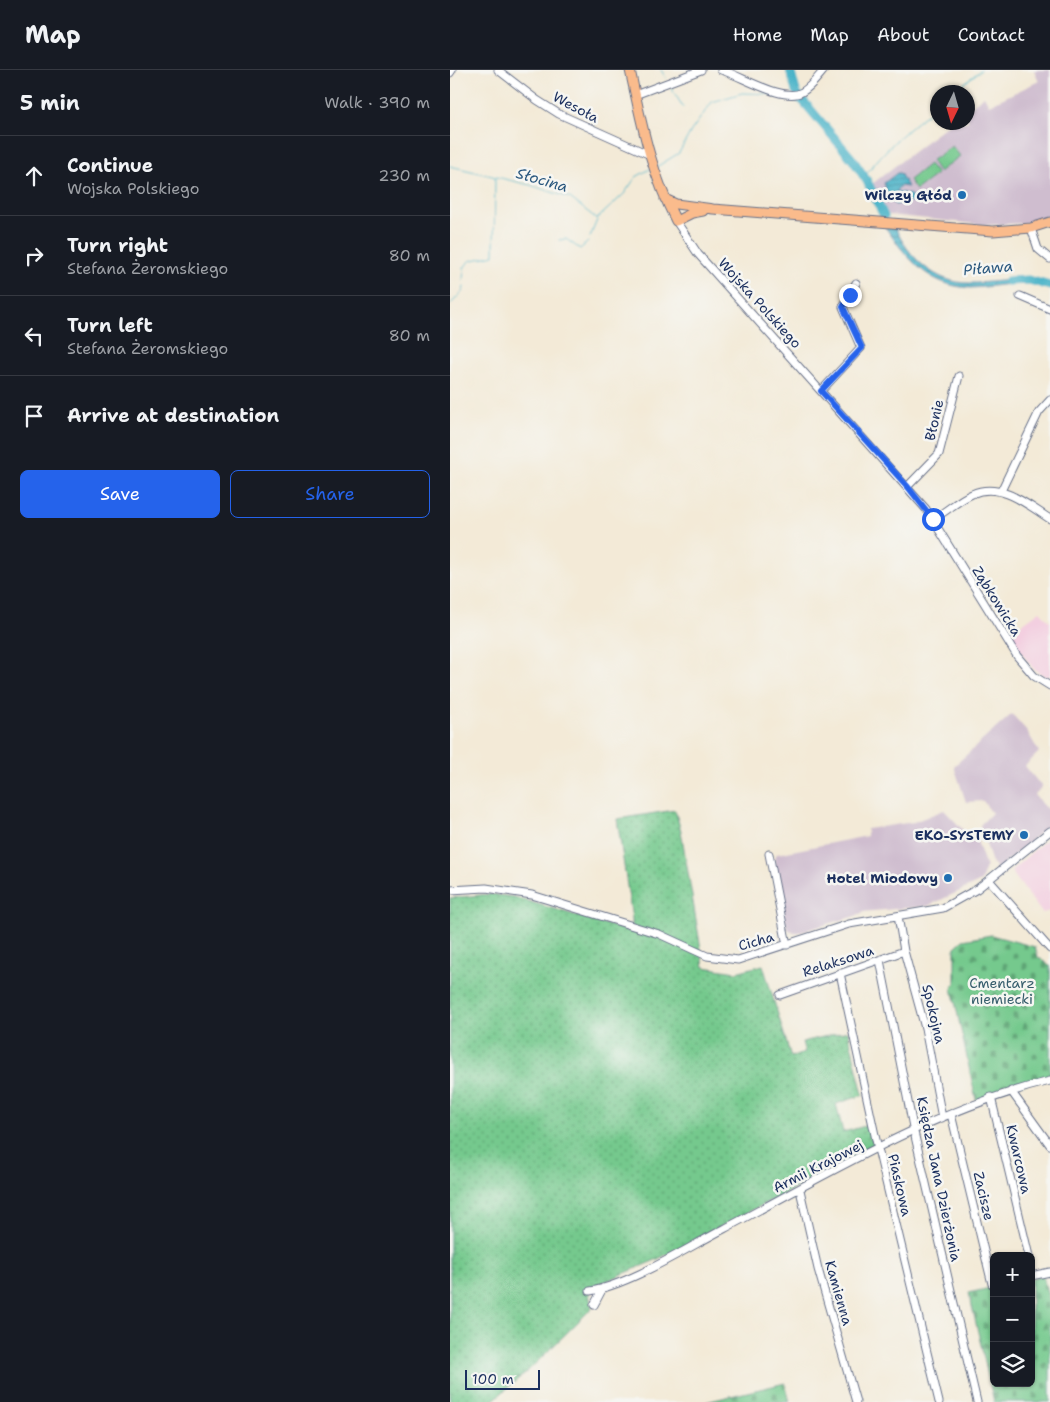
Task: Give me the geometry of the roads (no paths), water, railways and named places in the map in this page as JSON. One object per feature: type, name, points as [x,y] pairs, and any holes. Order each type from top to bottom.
[{"type":"main road","name":"Wojska Polskiego","points":[[630,70],[654,173],[674,218]]},
{"type":"main road","points":[[665,199],[690,206],[713,209],[972,230],[1031,228],[1050,222]]},
{"type":"main road","points":[[674,218],[690,206]]},
{"type":"main road","points":[[674,218],[713,209]]},
{"type":"street","name":"Wesoła","points":[[498,70],[537,100],[559,114],[650,158]]},
{"type":"street","points":[[635,95],[701,70]]},
{"type":"street","points":[[721,70],[763,87],[796,94],[804,92],[824,70]]},
{"type":"street","name":"Wojska Polskiego","points":[[674,218],[698,254],[908,487],[933,519]]},
{"type":"street","points":[[1031,228],[1038,249],[1050,258]]},
{"type":"street","points":[[821,391],[862,348],[843,307],[856,283]]},
{"type":"street","points":[[1020,296],[1050,309]]},
{"type":"street","name":"Błonie","points":[[908,487],[939,454],[959,376]]},
{"type":"street","points":[[1001,492],[1039,412],[1050,400]]},
{"type":"street","points":[[933,519],[973,494],[987,490],[1001,492],[1050,519]]},
{"type":"street","name":"Ząbkowicka","points":[[933,519],[1016,656],[1034,676],[1050,686]]},
{"type":"street","name":"Cicha","points":[[450,890],[486,888],[532,895],[649,930],[715,958],[745,959],[849,924],[943,908],[972,893],[1050,831]]},
{"type":"street","points":[[769,854],[787,944]]},
{"type":"street","points":[[989,880],[1050,949]]},
{"type":"street","name":"Spokojna","points":[[898,916],[904,950],[925,1028],[942,1118]]},
{"type":"street","name":"Relaksowa","points":[[780,995],[904,950]]},
{"type":"street","name":"Księdza Jana Dzierżonia","points":[[880,960],[914,1132],[977,1402]]},
{"type":"street","name":"Piaskowa","points":[[840,973],[878,1149],[939,1402]]},
{"type":"street","name":"Armii Krajowej","points":[[590,1290],[603,1288],[661,1262],[878,1149],[942,1118],[991,1097],[1050,1081]]},
{"type":"street","points":[[1011,1091],[1050,1144]]},
{"type":"street","name":"Kwarcowa","points":[[991,1097],[1028,1252]]},
{"type":"street","name":"Zacisze","points":[[951,1114],[990,1272]]},
{"type":"street","name":"Kamienna","points":[[800,1190],[818,1269],[856,1402]]},
{"type":"street","points":[[1035,1275],[1050,1272]]},
{"type":"street","points":[[594,1305],[603,1288]]},
{"type":"water","points":[[897,173],[900,173],[908,187],[900,186],[896,191],[911,195],[912,201],[895,205],[888,195],[884,183]]},
{"type":"water","points":[[885,227],[895,227],[907,249],[915,258],[935,274],[946,279],[970,283],[1030,280],[1050,285],[1050,289],[1042,285],[1025,283],[970,288],[942,282],[930,276],[910,259]]},
{"type":"waterway","points":[[661,70],[666,78]]},
{"type":"waterway","name":"Piława","points":[[790,70],[796,91]]},
{"type":"waterway","points":[[962,85],[981,70]]},
{"type":"waterway","points":[[670,86],[683,107]]},
{"type":"waterway","name":"Słocina","points":[[658,166],[679,153],[691,131],[712,102],[742,93],[771,94]]},
{"type":"waterway","name":"Piława","points":[[799,96],[853,160],[867,181],[884,216]]},
{"type":"waterway","name":"Słocina","points":[[784,97],[807,106]]},
{"type":"waterway","points":[[864,177],[898,138],[930,111]]},
{"type":"waterway","name":"Słocina","points":[[450,166],[530,185],[570,198],[597,219],[624,194],[636,177],[650,169]]},
{"type":"waterway","points":[[463,281],[464,268],[469,261],[494,255],[495,178]]},
{"type":"waterway","points":[[590,237],[597,220]]},
{"type":"waterway","points":[[559,240],[566,239],[580,249],[588,242]]},
{"type":"waterway","name":"Piława","points":[[1008,281],[1029,280],[1050,286]]},
{"type":"waterway","points":[[450,305],[463,291],[464,287]]},
{"type":"place","name":"Wilczy Głód","points":[[962,195]]},
{"type":"place","name":"EKO-SYSTEMY","points":[[1024,835]]},
{"type":"place","name":"Hotel Miodowy","points":[[948,878]]},
{"type":"park label","name":"Cmentarz niemiecki","points":[[1002,992]]}]
